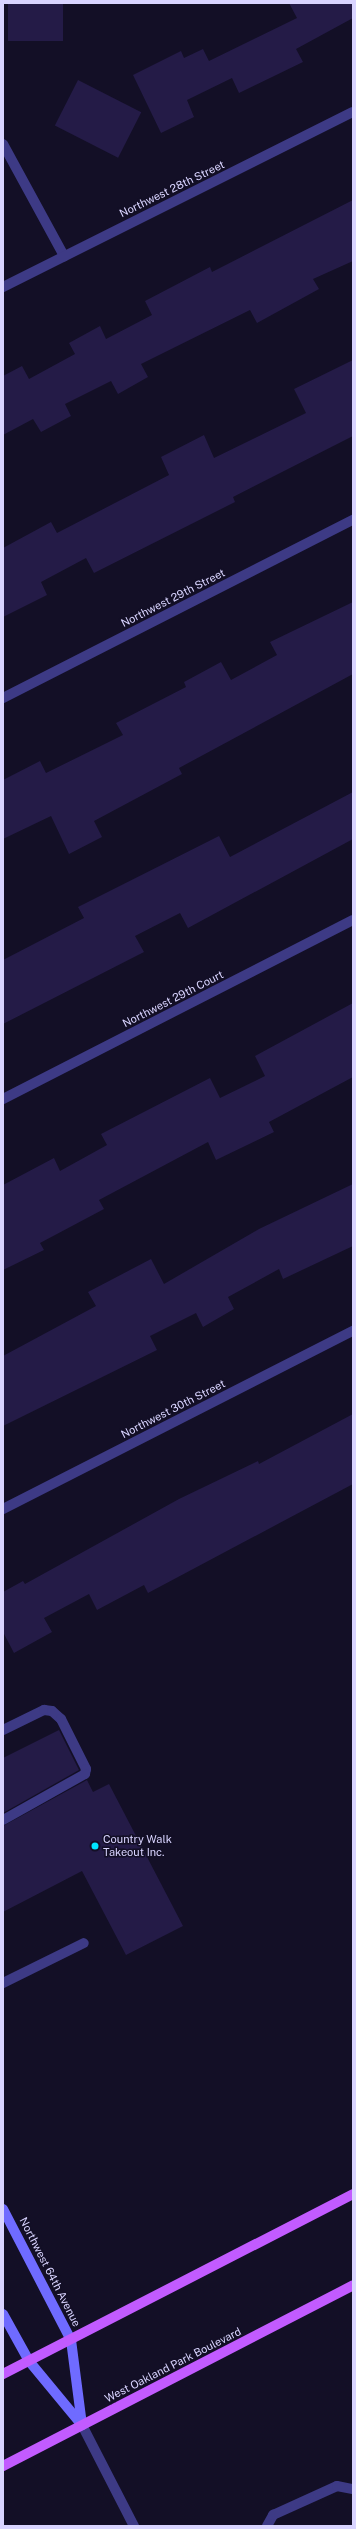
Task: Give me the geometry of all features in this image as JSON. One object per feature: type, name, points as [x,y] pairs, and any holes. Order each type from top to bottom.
[{"type":"main road","points":[[3,2374],[353,2194]]},
{"type":"main road","name":"West Oakland Park Boulevard","points":[[3,2466],[353,2285]]},
{"type":"street","name":"Northwest 28th Street","points":[[3,287],[353,112]]},
{"type":"street","points":[[3,144],[64,256]]},
{"type":"street","name":"Northwest 29th Street","points":[[3,698],[353,520]]},
{"type":"street","name":"Northwest 29th Court","points":[[3,1099],[353,920]]},
{"type":"street","name":"Northwest 30th Street","points":[[3,1509],[353,1331]]},
{"type":"street","points":[[3,1730],[44,1710],[52,1711],[61,1719],[86,1769],[85,1774],[3,1820]]},
{"type":"street","points":[[3,1983],[84,1943]]},
{"type":"street","name":"Northwest 64th Avenue","points":[[3,2209],[71,2340],[82,2425]]},
{"type":"street","points":[[3,2314],[29,2361],[82,2425],[134,2526]]},
{"type":"street","points":[[267,2526],[273,2514],[337,2486],[353,2489]]},
{"type":"building","points":[[8,3],[63,3],[63,41],[8,41]]},
{"type":"building","points":[[289,3],[353,3],[353,18],[296,49],[303,62],[239,93],[232,78],[187,100],[194,117],[161,133],[133,75],[181,51],[184,58],[203,49],[209,61],[297,18]]},
{"type":"building","points":[[78,80],[141,112],[118,158],[55,125]]},
{"type":"building","points":[[353,200],[353,261],[313,279],[319,289],[257,323],[250,310],[141,364],[148,377],[118,394],[111,381],[65,404],[71,416],[41,432],[33,419],[3,435],[3,376],[22,366],[29,379],[75,354],[69,343],[100,326],[106,339],[152,315],[145,301],[210,267],[212,272]]},
{"type":"building","points":[[353,360],[353,436],[233,497],[235,502],[94,573],[86,558],[41,582],[47,595],[3,617],[3,548],[51,522],[57,533],[169,475],[161,457],[204,435],[214,458],[306,413],[294,389]]},
{"type":"building","points":[[353,602],[353,674],[179,768],[182,774],[94,821],[102,837],[69,854],[51,816],[3,839],[3,780],[40,761],[46,773],[123,735],[116,723],[186,687],[184,682],[221,662],[231,680],[277,655],[270,642]]},
{"type":"building","points":[[353,792],[353,839],[188,928],[180,913],[135,936],[144,952],[3,1024],[3,960],[84,918],[78,907],[219,836],[230,857]]},
{"type":"building","points":[[353,1003],[353,1077],[269,1122],[274,1132],[216,1160],[208,1142],[99,1200],[104,1209],[40,1243],[44,1250],[3,1270],[3,1185],[54,1158],[60,1171],[107,1145],[101,1134],[210,1078],[220,1098],[265,1076],[255,1056]]},
{"type":"building","points":[[353,1184],[353,1246],[283,1279],[279,1269],[228,1297],[234,1309],[203,1327],[196,1313],[150,1336],[157,1350],[3,1426],[3,1356],[96,1306],[88,1292],[151,1259],[164,1284],[259,1229]]},
{"type":"building","points":[[353,1414],[353,1484],[148,1593],[144,1585],[97,1610],[89,1594],[44,1618],[52,1632],[14,1653],[3,1632],[3,1592],[23,1581],[25,1584],[179,1499],[258,1461],[259,1464]]},
{"type":"building","points":[[59,1730],[79,1770],[3,1813],[3,1758]]},
{"type":"building","points":[[87,1780],[93,1792],[109,1784],[183,1926],[126,1955],[82,1871],[3,1912],[3,1826]]},
{"type":"place","name":"Country Walk Takeout Inc.","points":[[95,1846]]}]
